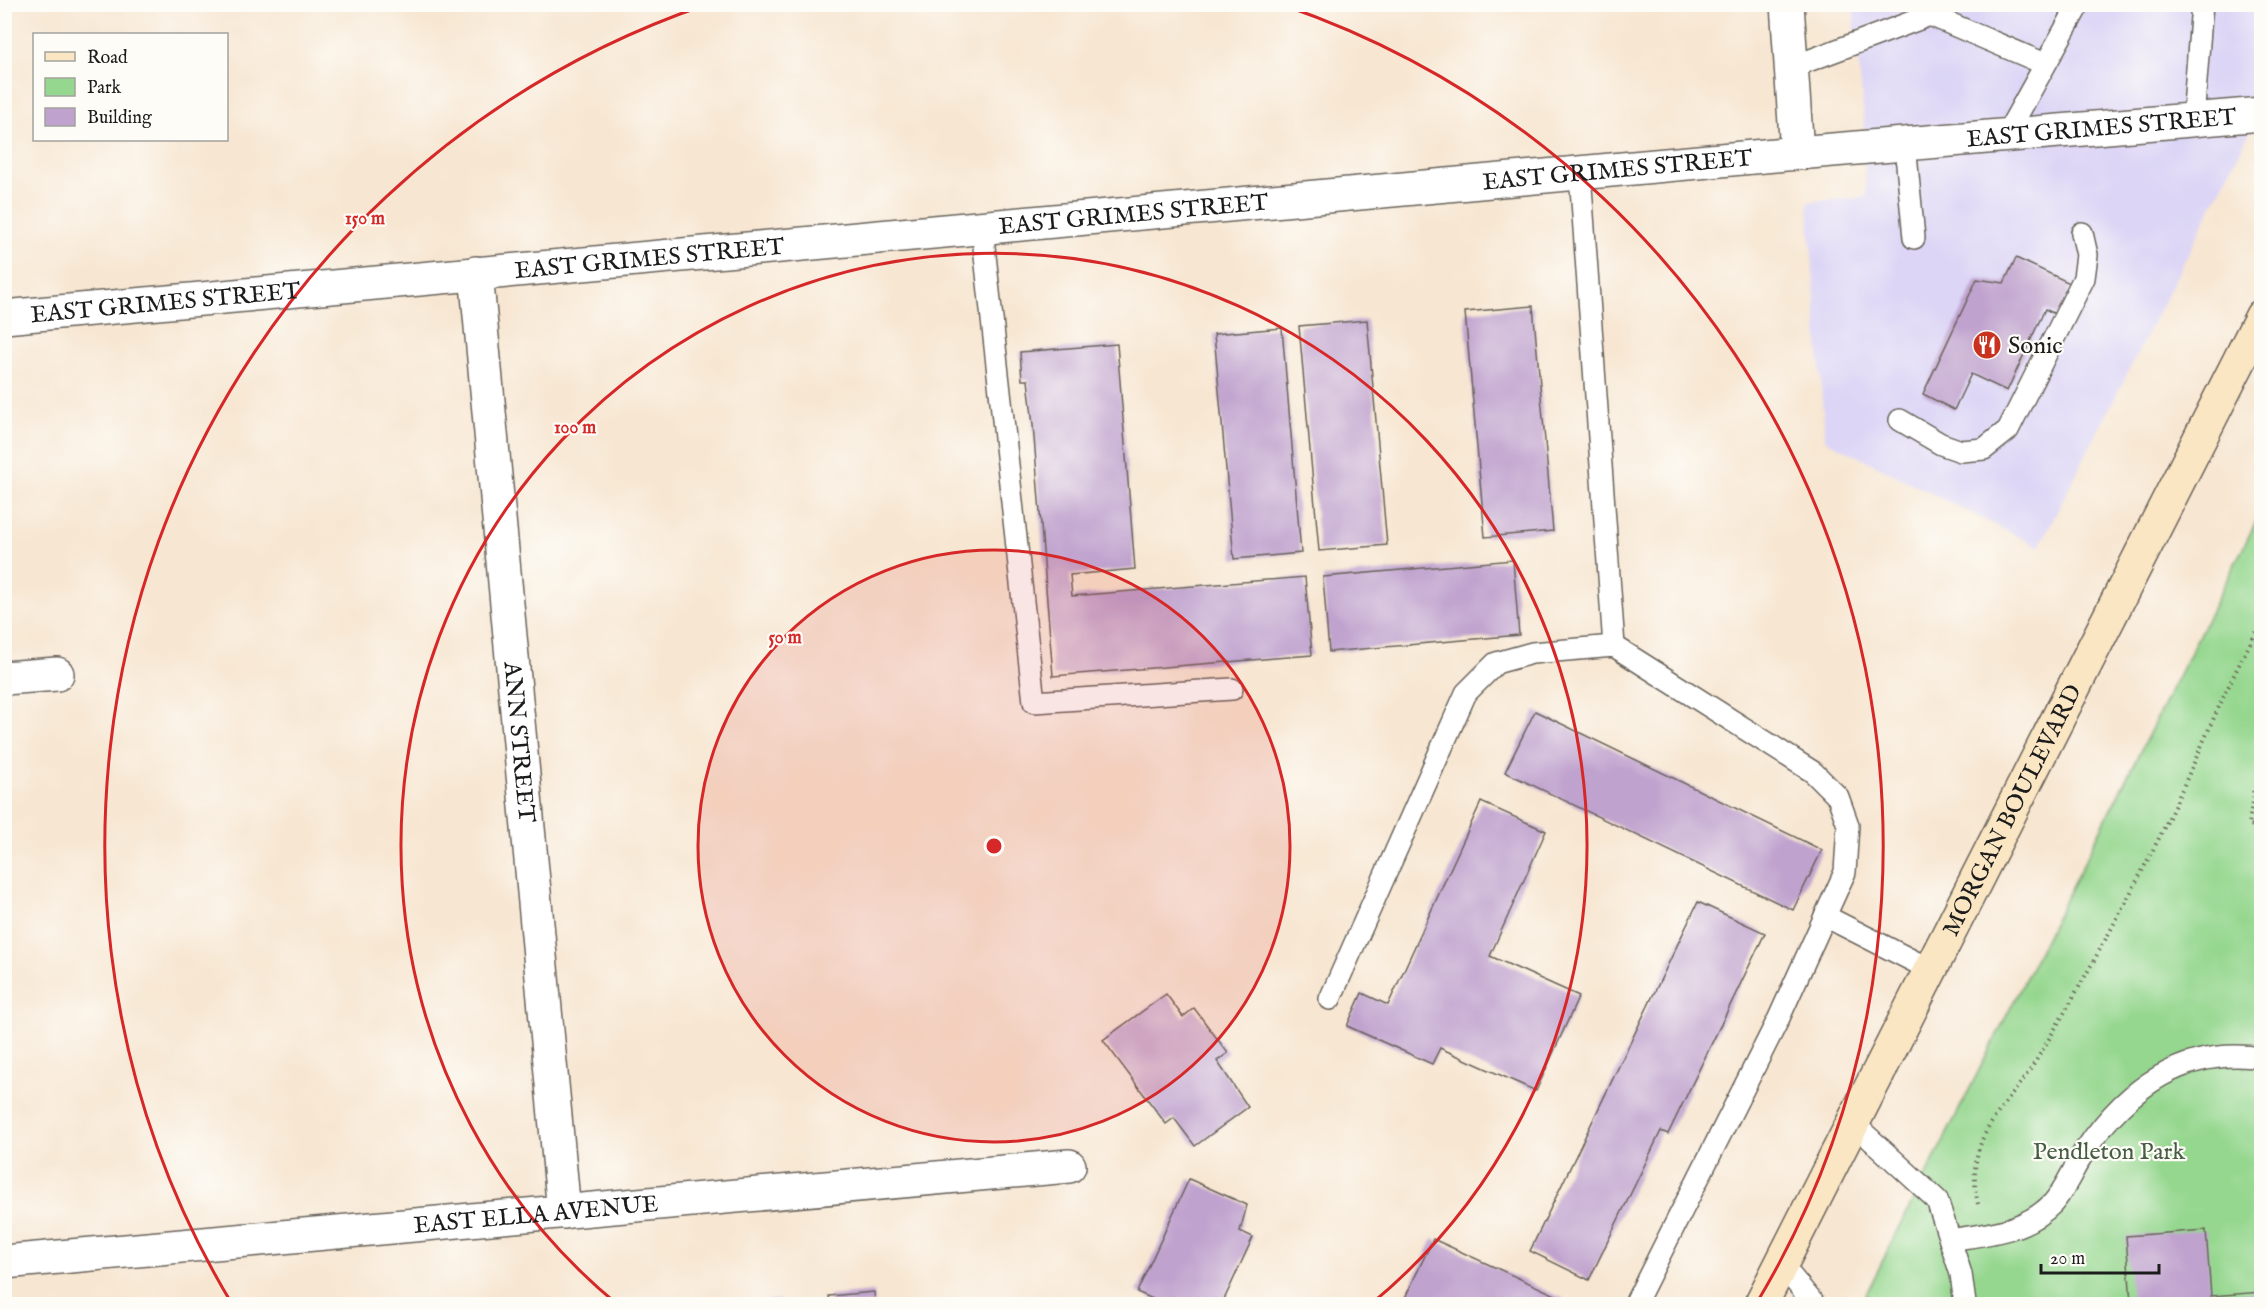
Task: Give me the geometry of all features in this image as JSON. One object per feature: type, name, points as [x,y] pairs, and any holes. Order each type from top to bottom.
[{"type":"main road","name":"MORGAN BOULEVARD","points":[[1761,1305],[2138,556],[2262,316]]},
{"type":"street","points":[[1787,4],[1797,153]]},
{"type":"street","name":"EAST GRIMES STREET","points":[[4,317],[1797,153],[2262,114]]},
{"type":"street","name":"ANN STREET","points":[[476,273],[564,1212]]},
{"type":"street","points":[[4,678],[57,674]]},
{"type":"street","name":"EAST ELLA AVENUE","points":[[4,1262],[1069,1167]]},
{"type":"lane","points":[[2005,137],[2079,4]]},
{"type":"lane","points":[[2193,120],[2202,4]]},
{"type":"lane","points":[[1792,67],[1931,10],[2045,64]]},
{"type":"lane","points":[[1905,144],[1914,238]]},
{"type":"lane","points":[[1580,173],[1614,646]]},
{"type":"lane","points":[[982,228],[1034,702],[1232,690]]},
{"type":"lane","points":[[1900,420],[1941,444],[1961,451],[1984,449],[2008,430],[2084,278],[2087,255],[2082,234]]},
{"type":"lane","points":[[1330,999],[1466,693],[1496,663],[1532,653],[1614,646],[1813,772],[1838,797],[1848,825],[1845,873],[1778,1020],[1635,1305]]},
{"type":"lane","points":[[1825,916],[1931,970]]},
{"type":"lane","points":[[1950,1240],[2012,1230],[2052,1204],[2087,1148],[2122,1103],[2166,1072],[2190,1061],[2236,1054],[2262,1058]]},
{"type":"lane","points":[[1854,1124],[1936,1200],[1961,1274],[1965,1305]]},
{"type":"lane","points":[[1782,1265],[1814,1305]]},
{"type":"path","points":[[1985,1234],[1974,1174],[1977,1150],[1988,1125],[2036,1060],[2156,843],[2262,622]]},
{"type":"path","points":[[2262,788],[2254,787],[2249,825],[2262,827]]},
{"type":"shaded area","points":[[1853,5],[2261,5],[2261,110],[2039,547],[1825,440],[1808,202],[1866,197],[1863,108]]},
{"type":"green space","name":"Pendleton Park","points":[[2261,512],[2261,1304],[1867,1304],[1866,1294]]},
{"type":"building","name":"Sonic","points":[[2016,258],[2072,284],[2057,315],[2045,309],[2007,391],[1971,374],[1954,410],[1923,394],[1977,279],[2004,283]]},
{"type":"building","points":[[1533,306],[1553,531],[1485,537],[1465,312]]},
{"type":"building","points":[[1367,320],[1387,545],[1319,551],[1299,326]]},
{"type":"building","points":[[1282,328],[1301,553],[1234,559],[1214,334]]},
{"type":"building","points":[[1117,344],[1135,569],[1070,575],[1072,596],[1305,577],[1312,655],[1053,676],[1033,425],[1028,380],[1022,380],[1020,352]]},
{"type":"building","points":[[1513,560],[1519,635],[1329,652],[1323,577]]},
{"type":"building","points":[[1535,711],[1822,850],[1793,910],[1505,772]]},
{"type":"building","points":[[1481,802],[1546,831],[1490,956],[1579,996],[1536,1091],[1440,1048],[1432,1064],[1347,1026],[1362,993],[1388,1005]]},
{"type":"building","points":[[1698,902],[1765,933],[1668,1134],[1661,1131],[1589,1280],[1530,1251]]},
{"type":"building","points":[[1166,994],[1183,1017],[1194,1008],[1228,1053],[1217,1061],[1248,1107],[1195,1146],[1174,1118],[1166,1124],[1103,1040]]},
{"type":"building","points":[[1189,1179],[1247,1205],[1240,1231],[1253,1237],[1222,1304],[1164,1304],[1137,1292]]},
{"type":"building","points":[[2206,1230],[2211,1296],[2262,1292],[2262,1304],[2124,1304],[2131,1302],[2126,1236]]},
{"type":"building","points":[[1433,1239],[1575,1304],[1409,1304],[1403,1302]]},
{"type":"building","points":[[874,1292],[875,1304],[830,1304],[829,1296]]},
{"type":"building","points":[[780,1300],[780,1304],[739,1304],[739,1303]]},
{"type":"place","name":"Sonic","points":[[1987,345]]}]
